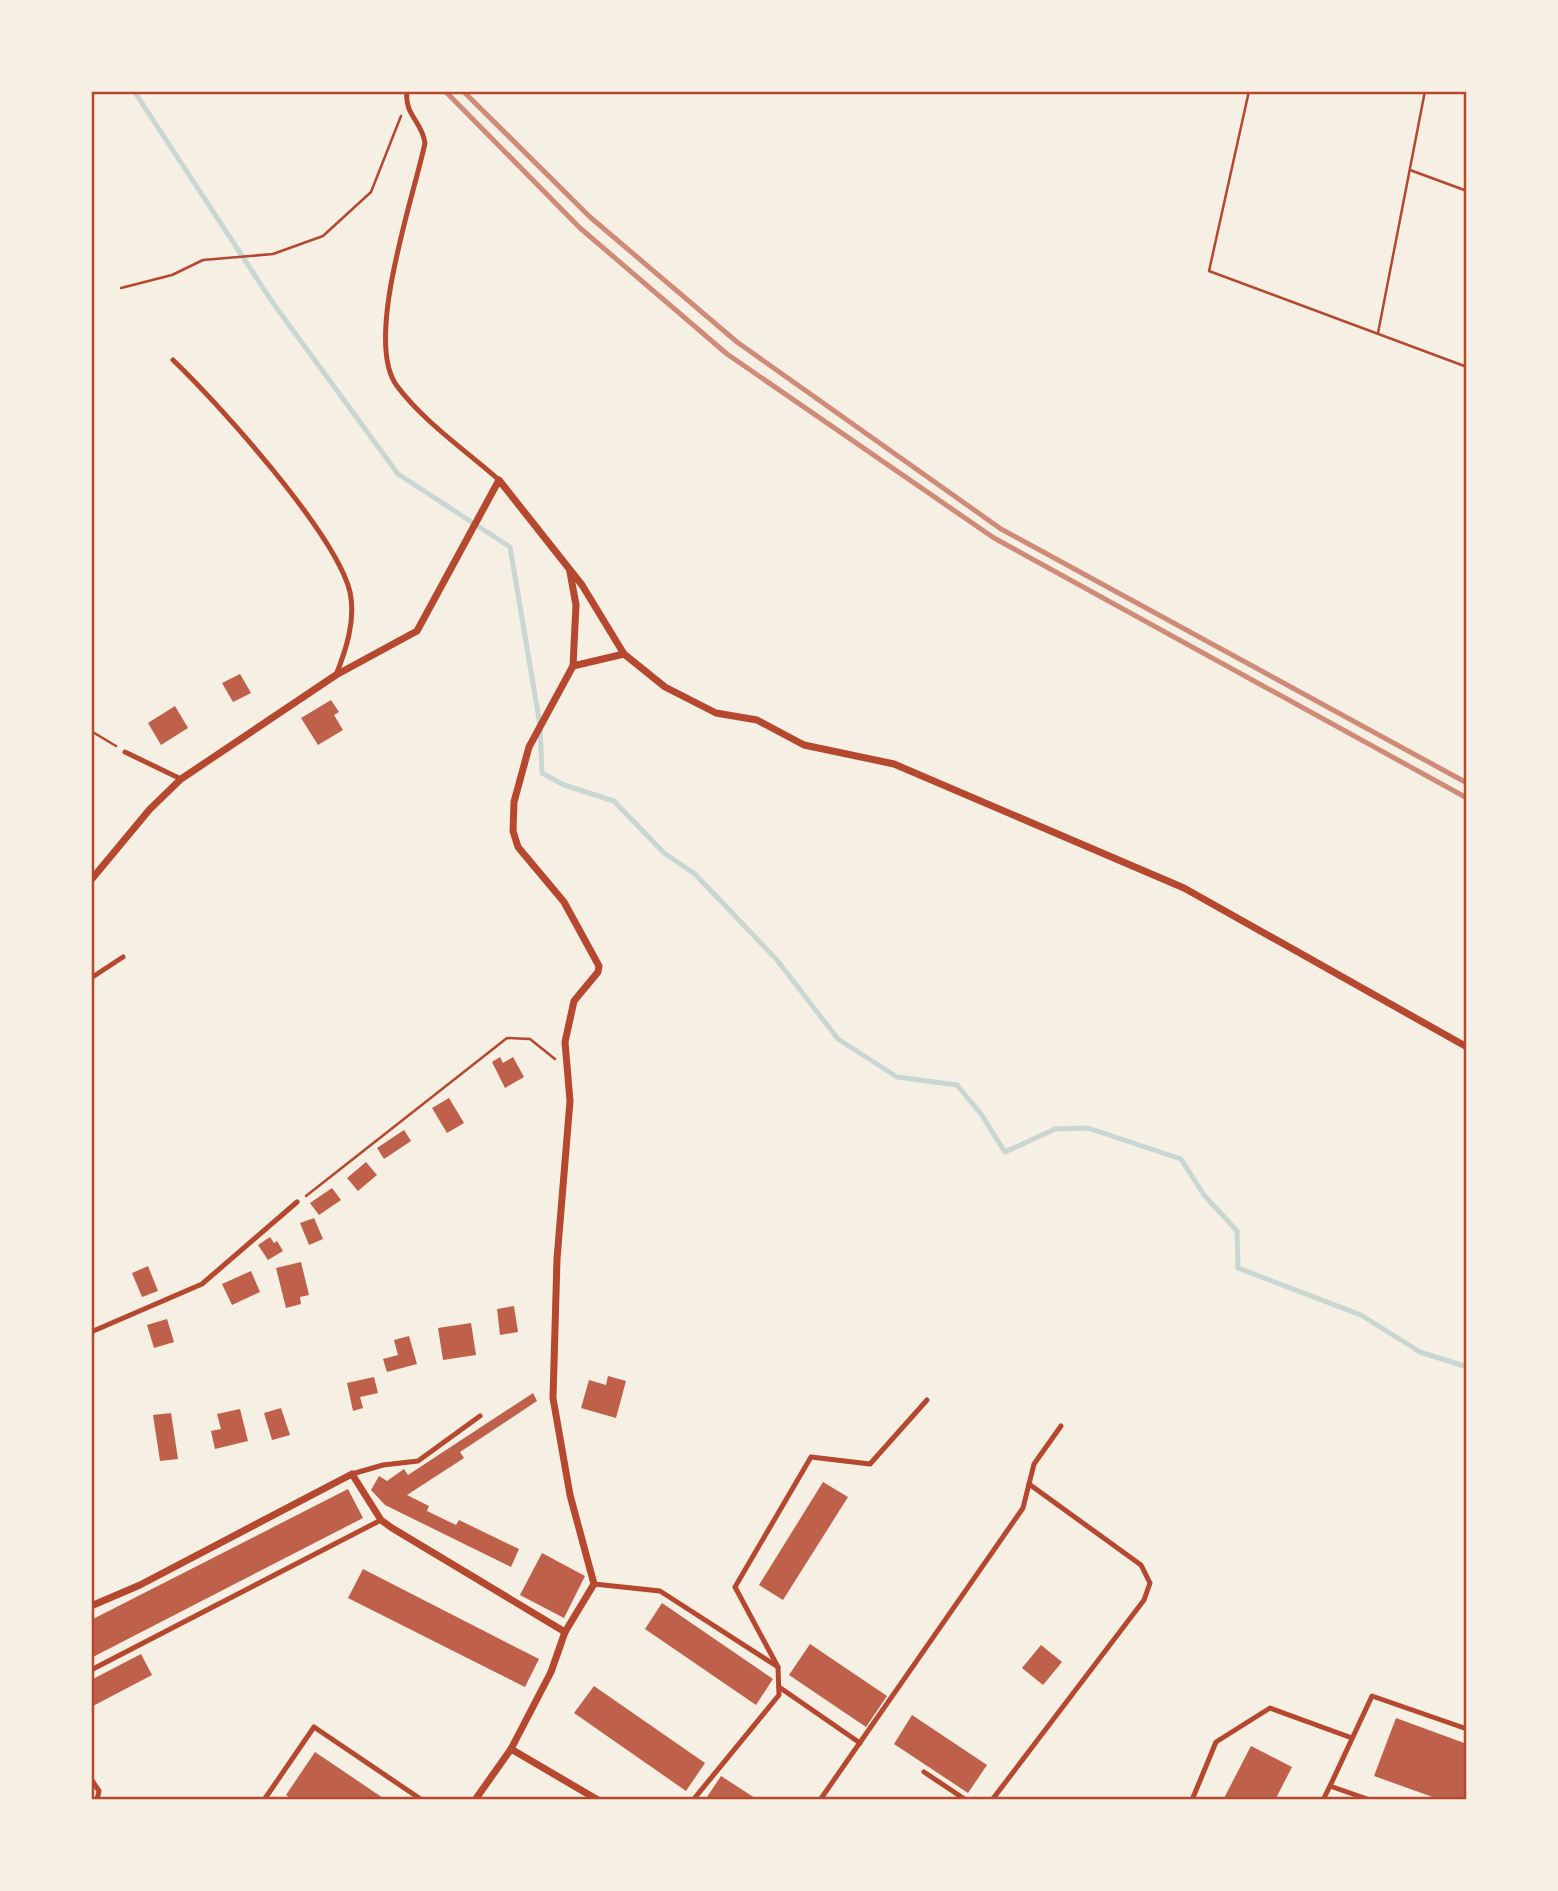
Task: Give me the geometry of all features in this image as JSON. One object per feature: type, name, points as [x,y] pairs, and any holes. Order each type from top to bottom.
[{"type":"street","points":[[91,880],[150,809],[181,779],[336,675],[417,631],[499,480],[582,585],[624,654],[665,687],[716,713],[757,720],[804,744],[894,764],[1184,888],[1467,1047]]},
{"type":"street","points":[[475,1800],[511,1749],[551,1672],[565,1632],[594,1584],[570,1495],[553,1398],[557,1259],[570,1101],[565,1072],[565,1042],[569,1013],[574,1000],[598,972],[599,966],[564,902],[518,847],[513,815],[529,747],[573,666],[576,605],[570,571]]},
{"type":"street","points":[[573,666],[624,654]]},
{"type":"street","points":[[91,1606],[140,1585],[352,1474],[381,1520],[565,1632]]},
{"type":"street","points":[[511,1749],[598,1800]]},
{"type":"lane","points":[[407,91],[405,104],[424,133],[425,143],[401,228],[385,344],[389,372],[396,386],[426,417],[499,480]]},
{"type":"lane","points":[[173,360],[208,394],[296,503],[340,568],[349,592],[352,617],[336,675]]},
{"type":"lane","points":[[125,752],[181,779]]},
{"type":"lane","points":[[91,978],[123,957]]},
{"type":"lane","points":[[91,1332],[202,1284],[298,1202]]},
{"type":"lane","points":[[693,1800],[779,1695],[778,1667],[735,1587],[811,1457],[870,1464],[927,1399]]},
{"type":"lane","points":[[352,1474],[383,1465],[418,1461],[480,1416]]},
{"type":"lane","points":[[821,1800],[1023,1508],[1034,1464],[1061,1426]]},
{"type":"lane","points":[[992,1800],[1144,1601],[1150,1583],[1141,1565],[1029,1484]]},
{"type":"lane","points":[[91,1670],[381,1520]]},
{"type":"lane","points":[[594,1584],[660,1591],[778,1667]]},
{"type":"lane","points":[[779,1687],[860,1743]]},
{"type":"lane","points":[[1323,1800],[1372,1696],[1467,1729]]},
{"type":"lane","points":[[1192,1800],[1216,1742],[1270,1708],[1352,1738]]},
{"type":"lane","points":[[264,1800],[314,1727],[420,1800]]},
{"type":"lane","points":[[924,1772],[966,1800]]},
{"type":"lane","points":[[91,1779],[99,1791],[97,1800]]},
{"type":"lane","points":[[1329,1786],[1370,1800]]},
{"type":"path","points":[[1249,91],[1209,271],[1467,368]]},
{"type":"path","points":[[1378,333],[1425,91]]},
{"type":"path","points":[[121,288],[172,275],[203,260],[273,254],[323,236],[371,192],[405,104]]},
{"type":"path","points":[[1410,170],[1467,191]]},
{"type":"path","points":[[91,732],[125,752]]},
{"type":"path","points":[[298,1202],[507,1038],[530,1039],[546,1050],[565,1072]]},
{"type":"building","points":[[240,674],[251,693],[233,702],[222,683]]},
{"type":"building","points":[[331,700],[339,712],[334,715],[343,730],[318,745],[301,718]]},
{"type":"building","points":[[175,706],[188,728],[161,745],[148,723]]},
{"type":"building","points":[[500,1057],[503,1063],[513,1057],[524,1077],[505,1088],[492,1062]]},
{"type":"building","points":[[449,1098],[464,1123],[447,1133],[432,1108]]},
{"type":"building","points":[[404,1130],[411,1141],[384,1159],[377,1148]]},
{"type":"building","points":[[366,1162],[377,1175],[358,1191],[347,1178]]},
{"type":"building","points":[[332,1188],[341,1200],[319,1215],[310,1203]]},
{"type":"building","points":[[314,1218],[323,1239],[309,1245],[300,1223]]},
{"type":"building","points":[[270,1237],[274,1243],[277,1241],[283,1251],[268,1260],[258,1245]]},
{"type":"building","points":[[301,1262],[309,1295],[300,1297],[301,1304],[286,1308],[276,1268]]},
{"type":"building","points":[[148,1266],[158,1291],[142,1297],[132,1273]]},
{"type":"building","points":[[251,1271],[260,1292],[232,1305],[222,1284]]},
{"type":"building","points":[[514,1306],[518,1332],[500,1335],[497,1309]]},
{"type":"building","points":[[167,1319],[174,1342],[154,1348],[147,1325]]},
{"type":"building","points":[[471,1323],[476,1355],[443,1360],[438,1328]]},
{"type":"building","points":[[409,1336],[417,1364],[387,1372],[383,1359],[398,1355],[394,1340]]},
{"type":"building","points":[[608,1376],[626,1381],[616,1418],[581,1408],[589,1380],[606,1385]]},
{"type":"building","points":[[374,1377],[378,1393],[360,1397],[363,1408],[353,1411],[347,1383]]},
{"type":"building","points":[[533,1393],[537,1401],[460,1452],[464,1458],[407,1495],[429,1506],[427,1511],[456,1525],[459,1520],[519,1549],[511,1567],[385,1505],[371,1490],[379,1476],[387,1481],[404,1469],[408,1475]]},
{"type":"building","points":[[281,1408],[290,1435],[272,1440],[264,1413]]},
{"type":"building","points":[[240,1409],[248,1441],[215,1449],[211,1431],[221,1429],[217,1414]]},
{"type":"building","points":[[171,1413],[178,1459],[160,1461],[153,1415]]},
{"type":"building","points":[[823,1482],[848,1497],[783,1600],[759,1585]]},
{"type":"building","points":[[348,1489],[363,1518],[91,1658],[91,1620]]},
{"type":"building","points":[[542,1553],[585,1576],[564,1618],[520,1595]]},
{"type":"building","points":[[363,1569],[539,1659],[525,1687],[348,1598]]},
{"type":"building","points":[[662,1603],[773,1679],[756,1705],[645,1629]]},
{"type":"building","points":[[810,1644],[887,1696],[866,1727],[789,1675]]},
{"type":"building","points":[[1041,1645],[1062,1662],[1043,1685],[1022,1668]]},
{"type":"building","points":[[141,1654],[152,1675],[91,1707],[91,1680]]},
{"type":"building","points":[[594,1686],[705,1763],[686,1791],[574,1713]]},
{"type":"building","points":[[912,1715],[987,1765],[968,1793],[894,1744]]},
{"type":"building","points":[[1396,1718],[1467,1744],[1467,1800],[1441,1800],[1374,1776]]},
{"type":"building","points":[[1251,1746],[1292,1767],[1275,1800],[1223,1800]]},
{"type":"building","points":[[315,1752],[386,1800],[293,1800],[286,1795]]},
{"type":"building","points":[[721,1776],[758,1800],[705,1800]]},
{"type":"waterway","points":[[134,91],[273,303],[398,474],[510,547],[540,725],[542,773],[564,785],[614,801],[664,853],[695,874],[777,960],[838,1039],[897,1077],[957,1085],[981,1114],[1005,1152],[1055,1129],[1088,1128],[1181,1159],[1204,1195],[1237,1231],[1238,1268],[1361,1315],[1420,1352],[1467,1367]]},
{"type":"railway","points":[[445,91],[580,228],[727,354],[994,538],[1467,798]]},
{"type":"railway","points":[[463,91],[590,217],[737,342],[1001,529],[1467,783]]}]
